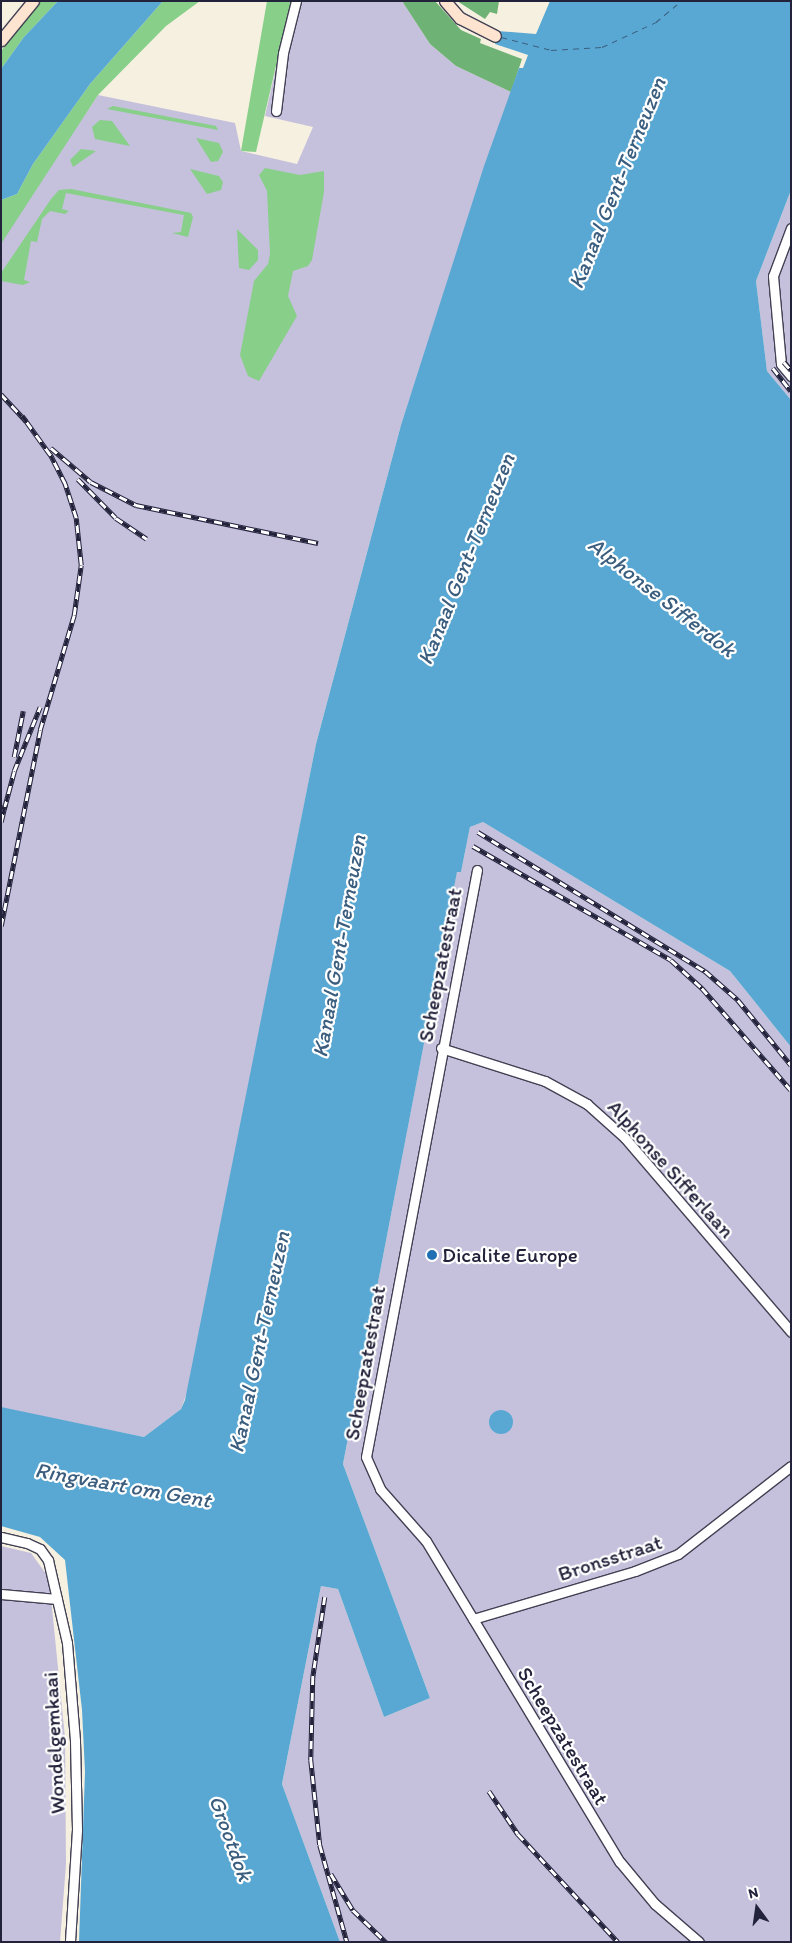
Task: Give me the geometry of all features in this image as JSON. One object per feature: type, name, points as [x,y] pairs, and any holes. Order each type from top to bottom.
[{"type":"main road","points":[[1,40],[33,1]]},
{"type":"main road","points":[[445,1],[460,18],[495,36]]},
{"type":"street","points":[[276,111],[283,53],[296,1]]},
{"type":"street","points":[[791,228],[773,276],[781,364],[791,376]]},
{"type":"street","name":"Scheepzatestraat","points":[[477,870],[441,1048],[366,1457],[380,1489],[418,1528],[620,1862],[655,1904],[699,1942]]},
{"type":"street","name":"Alphonse Sifferlaan","points":[[441,1048],[546,1081],[587,1104],[625,1138],[791,1332]]},
{"type":"street","name":"Bronsstraat","points":[[473,1619],[635,1571],[678,1554],[791,1466]]},
{"type":"street","name":"Wondelgemkaai","points":[[1,1537],[40,1549],[53,1572],[56,1599],[68,1653],[75,1741],[77,1830],[70,1942]]},
{"type":"street","points":[[1,1594],[56,1599]]},
{"type":"shaded area","points":[[291,1],[402,1],[430,44],[456,66],[511,92],[401,425],[316,744],[189,1387],[181,1409],[144,1437],[1,1408],[1,208],[20,212],[98,95],[235,123],[241,151],[297,164],[313,127],[265,116]]},
{"type":"shaded area","points":[[791,190],[791,400],[767,371],[756,281]]},
{"type":"shaded area","points":[[483,822],[730,971],[791,1047],[791,1942],[340,1942],[282,1784],[321,1586],[338,1589],[384,1717],[430,1698],[343,1464],[457,871],[461,872],[470,827]]},
{"type":"shaded area","points":[[1,1546],[31,1553],[49,1578],[65,1738],[66,1864],[60,1942],[1,1942]]},
{"type":"green space","points":[[41,1],[58,1],[24,37],[1,69],[1,51]]},
{"type":"green space","points":[[163,1],[200,1],[166,26],[98,95],[1,244],[1,200],[17,194],[33,164],[90,84]]},
{"type":"green space","points":[[267,1],[291,1],[256,152],[241,151]]},
{"type":"green space","points":[[402,1],[435,1],[461,30],[481,39],[480,43],[522,59],[511,92],[456,66],[430,44]]},
{"type":"green space","points":[[457,1],[499,1],[497,14],[490,12],[485,19]]},
{"type":"green space","points":[[113,106],[216,126],[218,130],[107,109]]},
{"type":"green space","points":[[100,120],[112,121],[130,146],[95,139],[92,127]]},
{"type":"green space","points":[[196,138],[219,143],[223,152],[218,161],[211,162]]},
{"type":"green space","points":[[81,149],[96,151],[73,167],[70,160]]},
{"type":"green space","points":[[265,168],[300,175],[324,171],[324,192],[312,260],[308,266],[293,271],[288,296],[297,316],[259,381],[248,376],[240,355],[254,281],[268,264],[270,254],[267,191],[259,175]]},
{"type":"green space","points":[[190,169],[219,176],[223,182],[221,190],[207,194]]},
{"type":"green space","points":[[71,189],[191,213],[193,217],[188,237],[172,233],[181,232],[184,215],[66,193],[62,209],[69,211],[65,214],[50,211],[42,219],[37,242],[31,241],[24,280],[30,282],[23,285],[1,281],[1,273],[51,199],[59,190]]},
{"type":"green space","points":[[237,229],[258,250],[258,260],[249,270],[239,268]]},
{"type":"water","points":[[58,1],[163,1],[90,84],[33,164],[17,194],[1,200],[1,69],[24,37]]},
{"type":"water","points":[[550,1],[791,1],[791,190],[756,281],[767,371],[791,400],[791,1047],[730,971],[483,822],[470,827],[461,872],[457,872],[343,1464],[430,1698],[384,1717],[338,1589],[321,1586],[282,1784],[340,1942],[79,1942],[85,1772],[82,1710],[65,1560],[40,1537],[1,1526],[1,1407],[144,1437],[181,1409],[185,1400],[316,744],[401,425],[484,166],[519,68],[523,68],[528,55],[495,44],[497,31],[536,34]]},
{"type":"water","points":[[501,1410],[509,1414],[513,1422],[509,1430],[501,1434],[493,1430],[489,1422],[493,1414]]},
{"type":"ferry route","points":[[501,37],[551,50],[602,47],[656,22],[681,1]]},
{"type":"railway","points":[[784,362],[791,370]]},
{"type":"railway","points":[[773,368],[791,391]]},
{"type":"railway","points":[[1,394],[26,421]]},
{"type":"railway","points":[[1,926],[40,730],[74,615],[81,565],[76,518],[65,484],[50,455],[22,416]]},
{"type":"railway","points":[[51,448],[91,482],[136,505],[318,543]]},
{"type":"railway","points":[[78,479],[116,518],[147,539]]},
{"type":"railway","points":[[4,809],[14,771],[40,707]]},
{"type":"railway","points":[[14,757],[23,711]]},
{"type":"railway","points":[[1,822],[5,804]]},
{"type":"railway","points":[[478,832],[705,971],[738,1000],[791,1065]]},
{"type":"railway","points":[[473,846],[671,960],[702,988],[791,1090]]},
{"type":"railway","points":[[325,1597],[313,1677],[311,1760],[320,1845],[347,1942]]},
{"type":"railway","points":[[489,1791],[518,1834],[618,1942]]},
{"type":"railway","points":[[331,1874],[353,1910],[386,1942]]},
{"type":"place","name":"Dicalite Europe","points":[[432,1255]]},
{"type":"water label","name":"Kanaal Gent-Terneuzen","points":[[617,183]]},
{"type":"water label","name":"Kanaal Gent-Terneuzen","points":[[466,559]]},
{"type":"water label","name":"Alphonse Sifferdok","points":[[662,597]]},
{"type":"water label","name":"Kanaal Gent-Terneuzen","points":[[339,946]]},
{"type":"water label","name":"Kanaal Gent-Terneuzen","points":[[259,1342]]},
{"type":"water label","name":"Ringvaart om Gent","points":[[123,1485]]},
{"type":"water label","name":"Grootdok","points":[[231,1838]]}]
